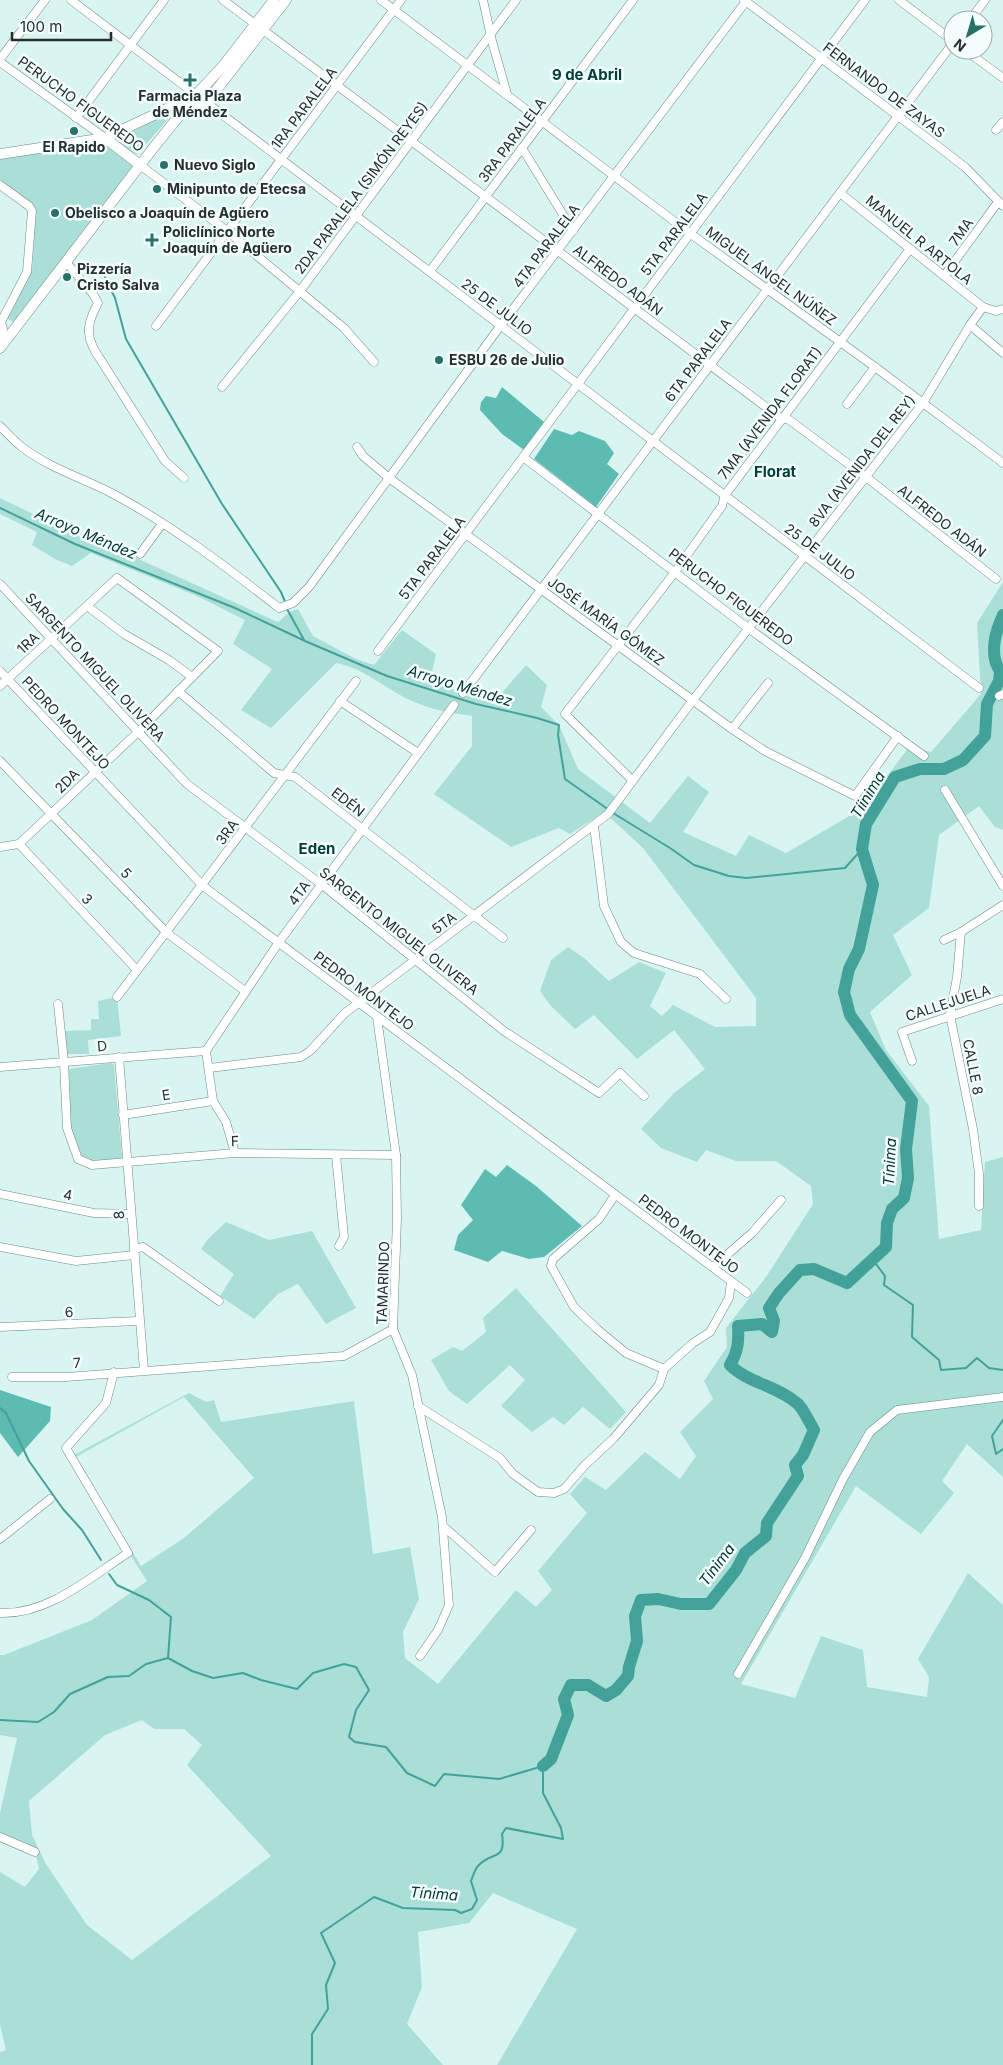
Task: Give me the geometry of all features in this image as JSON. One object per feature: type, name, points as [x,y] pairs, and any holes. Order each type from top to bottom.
[{"type":"main road","points":[[180,117],[206,101],[260,27],[274,0]]},
{"type":"main road","points":[[0,348],[140,165],[197,94],[286,0]]},
{"type":"main road","points":[[0,154],[105,138],[197,94]]},
{"type":"main road","name":"PERUCHO FIGUEREDO","points":[[105,138],[140,165]]},
{"type":"street","points":[[0,61],[45,0]]},
{"type":"street","name":"25 DE JULIO","points":[[71,0],[979,688]]},
{"type":"street","points":[[76,118],[164,0]]},
{"type":"street","name":"ALFREDO ADÁN","points":[[223,0],[782,419],[788,420],[866,477],[996,579]]},
{"type":"street","name":"MIGUEL ÁNGEL NÚÑEZ","points":[[381,0],[690,233],[924,403],[1003,463]]},
{"type":"street","name":"1RA PARALELA","points":[[156,326],[401,0]]},
{"type":"street","points":[[483,0],[490,35],[507,94]]},
{"type":"street","name":"2DA PARALELA (SIMÓN REYES)","points":[[222,387],[300,291],[516,0]]},
{"type":"street","name":"3RA PARALELA","points":[[430,271],[633,0]]},
{"type":"street","name":"FERNANDO DE ZAYAS","points":[[746,0],[966,168],[1000,204]]},
{"type":"street","name":"4TA PARALELA","points":[[162,524],[239,577],[279,608],[294,603],[309,587],[501,325],[746,0]]},
{"type":"street","name":"5TA PARALELA","points":[[378,651],[865,0]]},
{"type":"street","points":[[899,0],[943,34]]},
{"type":"street","name":"6TA PARALELA","points":[[463,693],[943,55]]},
{"type":"street","points":[[979,60],[1003,78]]},
{"type":"street","name":"PERUCHO FIGUEREDO","points":[[0,61],[105,138]]},
{"type":"street","points":[[996,130],[1003,122]]},
{"type":"street","points":[[522,148],[573,231]]},
{"type":"street","name":"PERUCHO FIGUEREDO","points":[[140,165],[227,231],[344,328],[374,362]]},
{"type":"street","points":[[0,185],[29,206],[32,211],[27,272],[0,321],[3,329],[0,348]]},
{"type":"street","name":"MANUEL R ARTOLA","points":[[840,193],[983,307]]},
{"type":"street","name":"7MA","points":[[944,276],[1000,204]]},
{"type":"street","name":"7MA (AVENIDA FLORAT)","points":[[632,780],[565,714],[675,572],[722,506],[725,495],[910,249]]},
{"type":"street","points":[[66,262],[93,294],[98,303],[92,314],[88,338],[94,351],[165,460],[184,478]]},
{"type":"street","points":[[983,307],[996,311],[1003,310]]},
{"type":"street","name":"8VA (AVENIDA DEL REY)","points":[[611,811],[632,780],[748,628],[924,403],[970,325],[983,307]]},
{"type":"street","points":[[0,321],[14,330]]},
{"type":"street","points":[[970,325],[1003,353]]},
{"type":"street","points":[[846,404],[875,367]]},
{"type":"street","points":[[0,426],[22,447],[41,459],[116,496],[162,524],[140,554]]},
{"type":"street","name":"JOSÉ MARÍA GÓMEZ","points":[[357,447],[363,456],[389,478],[732,729],[765,751],[855,796],[898,736]]},
{"type":"street","name":"PERUCHO FIGUEREDO","points":[[523,457],[748,628],[924,756]]},
{"type":"street","name":"1RA","points":[[0,686],[117,578],[218,650]]},
{"type":"street","name":"SARGENTO MIGUEL OLIVERA","points":[[0,584],[187,784],[321,884],[504,1031],[599,1093],[620,1072],[644,1096]]},
{"type":"street","points":[[87,606],[124,634],[169,660],[192,677]]},
{"type":"street","name":"2DA","points":[[19,844],[138,732],[218,650]]},
{"type":"street","name":"PEDRO MONTEJO","points":[[0,671],[203,886],[747,1293]]},
{"type":"street","name":"3RA","points":[[117,997],[203,886],[356,681]]},
{"type":"street","points":[[732,729],[768,683]]},
{"type":"street","name":"EDÉN","points":[[178,691],[274,773],[295,777],[503,938]]},
{"type":"street","points":[[340,700],[418,753]]},
{"type":"street","name":"4TA","points":[[206,1051],[279,942],[454,705]]},
{"type":"street","name":"5","points":[[0,761],[167,933],[245,992]]},
{"type":"street","points":[[945,790],[1003,886]]},
{"type":"street","name":"5TA","points":[[209,1068],[301,1057],[310,1051],[345,1013],[594,826],[611,811]]},
{"type":"street","points":[[594,826],[604,906],[621,942],[634,953],[700,974],[726,999]]},
{"type":"street","points":[[0,846],[19,844]]},
{"type":"street","name":"3","points":[[19,844],[137,970]]},
{"type":"street","points":[[944,940],[961,932],[1003,905]]},
{"type":"street","name":"CALLE 8","points":[[961,932],[957,977],[950,1016],[973,1129],[979,1174],[979,1206]]},
{"type":"street","name":"CALLEJUELA","points":[[912,1061],[902,1032],[1003,998]]},
{"type":"street","points":[[58,1004],[64,1062]]},
{"type":"street","name":"TAMARINDO","points":[[377,1017],[396,1155],[397,1219],[393,1329],[412,1375],[443,1526],[449,1605],[438,1630],[420,1656]]},
{"type":"street","points":[[206,1051],[213,1101],[226,1122],[235,1153]]},
{"type":"street","name":"D","points":[[0,1067],[206,1051]]},
{"type":"street","name":"8","points":[[119,1057],[138,1321],[144,1370]]},
{"type":"street","name":"F","points":[[64,1062],[67,1128],[77,1159],[92,1166],[235,1153],[396,1155]]},
{"type":"street","name":"E","points":[[123,1114],[213,1101]]},
{"type":"street","points":[[336,1155],[344,1237],[339,1246]]},
{"type":"street","name":"4","points":[[0,1194],[94,1213],[131,1214]]},
{"type":"street","points":[[615,1195],[599,1219],[553,1259],[551,1266],[574,1306],[597,1329],[626,1353],[664,1369]]},
{"type":"street","points":[[713,1268],[752,1233],[781,1200]]},
{"type":"street","points":[[0,1246],[76,1261],[134,1252],[143,1247],[219,1301]]},
{"type":"street","points":[[418,1406],[500,1458],[513,1474],[538,1492],[554,1493],[564,1490],[585,1465],[614,1438],[659,1385],[664,1369],[692,1343],[710,1332],[729,1298],[731,1282]]},
{"type":"street","name":"6","points":[[0,1327],[138,1321]]},
{"type":"street","name":"7","points":[[12,1377],[66,1377],[344,1356],[393,1329]]},
{"type":"street","points":[[0,1613],[32,1609],[54,1601],[128,1553],[66,1448],[106,1403],[114,1372]]},
{"type":"street","points":[[738,1674],[805,1558],[843,1479],[870,1432],[897,1410],[1003,1397]]},
{"type":"street","points":[[0,1539],[50,1499]]},
{"type":"street","points":[[443,1526],[495,1572],[531,1530]]},
{"type":"street","points":[[0,1837],[35,1852]]},
{"type":"shaded area","points":[[179,107],[137,154],[131,153],[120,143],[119,139]]},
{"type":"shaded area","points":[[102,141],[133,165],[132,169],[15,323],[6,318],[32,270],[36,209],[0,181],[0,157]]},
{"type":"shaded area","points":[[502,387],[544,422],[524,450],[502,434],[480,410],[481,402],[486,396],[496,398]]},
{"type":"shaded area","points":[[554,429],[572,435],[579,431],[605,441],[614,453],[607,464],[619,474],[596,507],[534,459]]},
{"type":"shaded area","points":[[0,498],[105,549],[125,553],[278,622],[291,611],[298,609],[313,636],[356,659],[374,665],[402,630],[436,654],[430,681],[493,703],[526,665],[547,685],[541,707],[559,725],[578,769],[650,823],[688,776],[709,792],[683,832],[736,856],[749,835],[786,853],[863,808],[909,747],[931,752],[981,694],[977,623],[1003,582],[1003,830],[995,827],[979,806],[939,835],[929,908],[893,935],[912,975],[870,1012],[886,1050],[929,1106],[939,1239],[981,1230],[985,1162],[1003,1157],[1003,1477],[967,1444],[942,1481],[954,1493],[921,1534],[856,1486],[741,1684],[795,1698],[821,1636],[863,1650],[867,1687],[927,1697],[929,1677],[918,1659],[968,1573],[1003,1605],[1003,2065],[497,2065],[577,1929],[493,1893],[469,1923],[418,1932],[422,1987],[407,2024],[443,2065],[0,2065],[0,2052],[6,2050],[0,2025],[0,1872],[25,1887],[39,1869],[35,1851],[0,1836],[0,1813],[17,1738],[0,1735],[0,1655],[92,1620],[147,1581],[123,1544],[74,1455],[189,1393],[206,1402],[214,1400],[221,1422],[354,1401],[373,1554],[410,1547],[419,1599],[403,1632],[405,1658],[438,1684],[516,1590],[536,1607],[552,1590],[538,1571],[587,1513],[570,1494],[585,1477],[606,1490],[645,1452],[680,1479],[696,1456],[680,1432],[713,1399],[704,1381],[727,1347],[726,1328],[766,1277],[813,1204],[811,1186],[776,1161],[736,1161],[706,1150],[697,1162],[661,1148],[641,1129],[674,1093],[705,1069],[674,1030],[637,1059],[594,1015],[575,1029],[551,1006],[540,991],[551,960],[568,947],[584,958],[609,981],[639,962],[666,973],[650,1006],[662,1016],[673,1005],[715,1027],[756,1026],[756,998],[643,848],[604,812],[570,834],[559,828],[511,847],[434,794],[472,746],[472,716],[442,711],[419,704],[366,674],[336,663],[271,728],[241,710],[272,669],[233,644],[245,620],[197,596],[91,553],[72,566],[55,559],[32,545],[37,532],[0,514]],"holes":[[[184,1397],[254,1478],[184,1538],[141,1566],[76,1457]],[[142,1720],[154,1729],[184,1729],[202,1745],[187,1765],[271,1856],[132,1960],[87,1925],[46,1864],[32,1835],[29,1801],[105,1735]]]},
{"type":"shaded area","points":[[117,997],[121,1036],[88,1040],[89,1054],[67,1054],[65,1031],[91,1030],[91,1019],[99,1019],[98,1001]]},
{"type":"shaded area","points":[[111,1063],[114,1065],[122,1157],[120,1159],[89,1161],[82,1158],[70,1127],[69,1069]]},
{"type":"shaded area","points":[[507,1165],[536,1186],[582,1226],[544,1257],[529,1259],[502,1251],[488,1262],[454,1250],[458,1235],[473,1220],[461,1205],[485,1169],[496,1177]]},
{"type":"shaded area","points":[[226,1222],[269,1240],[312,1231],[356,1308],[326,1324],[298,1284],[278,1294],[254,1319],[220,1296],[234,1274],[201,1249],[208,1239]]},
{"type":"shaded area","points":[[516,1288],[626,1412],[610,1429],[583,1407],[564,1425],[553,1417],[532,1432],[501,1406],[525,1380],[510,1365],[467,1404],[449,1391],[431,1360],[453,1347],[462,1351],[486,1332],[483,1318]]},
{"type":"shaded area","points":[[0,1390],[51,1407],[50,1421],[18,1457],[0,1433]]},
{"type":"waterway","points":[[104,275],[115,298],[126,339],[222,504],[281,592],[286,604]]},
{"type":"waterway","name":"Arroyo Méndez","points":[[0,508],[75,544],[235,608],[305,641],[387,676],[476,704],[559,725],[558,735],[565,779],[609,810]]},
{"type":"waterway","points":[[287,609],[304,640]]},
{"type":"waterway","name":"Tínima","points":[[543,1766],[551,1759],[568,1715],[564,1699],[571,1685],[588,1685],[606,1696],[616,1690],[628,1676],[637,1641],[635,1616],[641,1600],[658,1599],[681,1604],[709,1604],[736,1570],[745,1553],[766,1536],[767,1523],[798,1476],[795,1465],[803,1455],[814,1430],[798,1404],[781,1393],[745,1376],[730,1365],[735,1356],[738,1326],[762,1324],[772,1332],[774,1321],[769,1308],[779,1293],[800,1270],[814,1269],[847,1283],[886,1247],[887,1223],[892,1209],[904,1198],[908,1178],[906,1149],[912,1101],[850,1015],[844,992],[849,969],[859,949],[873,885],[862,849],[866,824],[895,777],[920,769],[944,769],[963,760],[985,736],[987,704],[999,681],[1000,671],[995,658],[994,643],[1003,615]]},
{"type":"waterway","name":"Arroyo Méndez","points":[[613,813],[694,865],[729,876],[746,878],[845,868],[862,849]]},
{"type":"waterway","points":[[873,1260],[885,1276],[884,1285],[913,1305],[912,1337],[939,1360],[941,1370],[966,1368],[977,1358],[989,1368],[1003,1370]]},
{"type":"waterway","points":[[0,1408],[6,1413],[29,1461],[63,1509],[82,1530],[101,1560]]},
{"type":"waterway","points":[[1003,1420],[992,1436],[996,1454],[1003,1449]]},
{"type":"waterway","points":[[109,1574],[117,1585],[149,1600],[171,1617],[168,1658]]},
{"type":"waterway","points":[[0,1720],[38,1722],[54,1712],[70,1694],[108,1677],[129,1676],[146,1664],[168,1658],[192,1671],[213,1678],[243,1673],[261,1680],[297,1689],[313,1673],[344,1664],[356,1667],[369,1690],[356,1710],[349,1737],[355,1742],[386,1747],[407,1773],[435,1786],[444,1774],[499,1779],[543,1766],[543,1793],[561,1828],[563,1839],[506,1828],[502,1834],[503,1843],[500,1853],[483,1861],[474,1873],[471,1881],[477,1900],[472,1909],[461,1913],[455,1910],[403,1908],[374,1897],[321,1933],[335,1963],[326,1985],[328,2009],[312,2034],[312,2065]]},
{"type":"place","name":"Farmacia Plaza de Méndez","points":[[190,80]]},
{"type":"place","name":"El Rapido","points":[[74,131]]},
{"type":"place","name":"Nuevo Siglo","points":[[164,165]]},
{"type":"place","name":"Minipunto de Etecsa","points":[[157,189]]},
{"type":"place","name":"Obelisco a Joaquín de Agüero","points":[[55,213]]},
{"type":"place","name":"Policlínico Norte Joaquín de Agüero","points":[[152,240]]},
{"type":"place","name":"Pizzería Cristo Salva","points":[[67,277]]},
{"type":"place","name":"ESBU 26 de Julio","points":[[439,360]]},
{"type":"district","name":"9 de Abril","points":[[587,75]]},
{"type":"district","name":"Florat","points":[[775,472]]},
{"type":"district","name":"Eden","points":[[317,849]]},
{"type":"water label","name":"Tíinima","points":[[868,795]]}]
